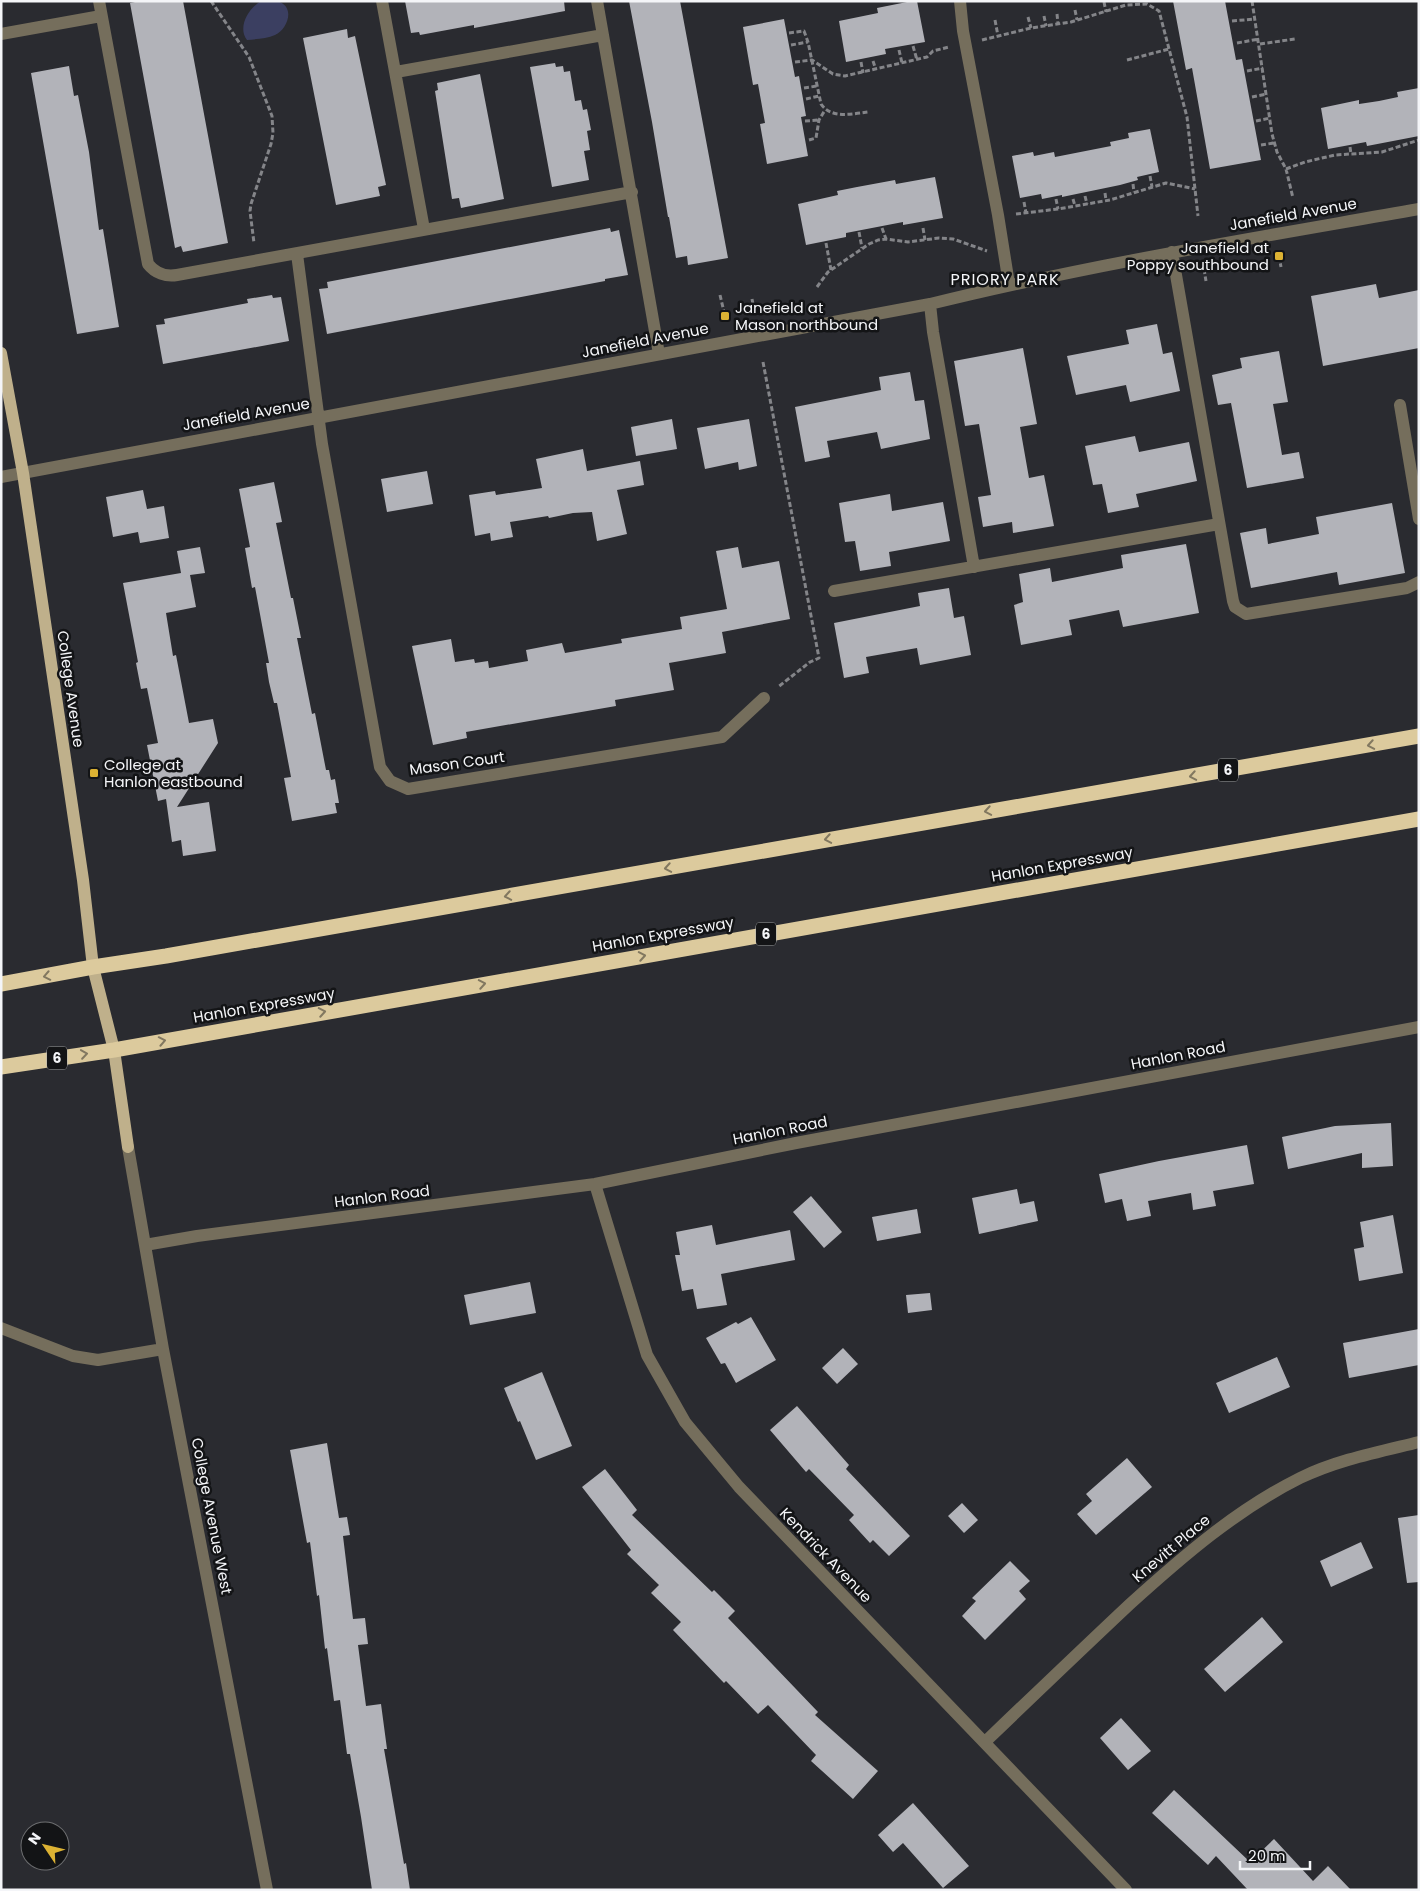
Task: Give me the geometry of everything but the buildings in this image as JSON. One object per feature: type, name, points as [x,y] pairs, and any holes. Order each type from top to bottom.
[{"type":"highway","name":"6","points":[[1,984],[1419,736]]},
{"type":"highway","name":"Hanlon Expressway","points":[[1,1067],[114,1050],[1419,819]]},
{"type":"main road","name":"College Avenue","points":[[1,353],[23,473],[84,880],[93,967],[114,1050],[128,1147]]},
{"type":"street","points":[[99,1],[148,264],[153,271],[171,276],[632,192]]},
{"type":"street","points":[[382,1],[424,229]]},
{"type":"street","points":[[597,1],[659,354]]},
{"type":"street","points":[[960,1],[1009,284]]},
{"type":"street","points":[[1,34],[102,16]]},
{"type":"street","points":[[396,72],[604,35]]},
{"type":"street","name":"Janefield Avenue","points":[[1,477],[930,304],[1009,284],[1172,252],[1419,209]]},
{"type":"street","points":[[1172,252],[1235,607],[1246,614],[1407,588],[1419,582]]},
{"type":"street","name":"Mason Court","points":[[297,254],[318,417],[380,767],[390,781],[408,789],[722,737],[764,698]]},
{"type":"street","points":[[930,304],[933,332],[974,567]]},
{"type":"street","points":[[1400,406],[1419,519]]},
{"type":"street","points":[[834,591],[1219,524]]},
{"type":"street","name":"Hanlon Road","points":[[144,1245],[197,1236],[595,1184],[805,1142],[1419,1027]]},
{"type":"street","name":"College Avenue West","points":[[128,1147],[144,1245],[267,1890]]},
{"type":"street","name":"Kendrick Avenue","points":[[595,1184],[647,1355],[685,1422],[738,1487],[1126,1890]]},
{"type":"street","points":[[1,1328],[74,1356],[98,1360],[164,1349]]},
{"type":"street","name":"Knevitt Place","points":[[984,1742],[1156,1581],[1216,1530],[1259,1500],[1301,1478],[1342,1461],[1419,1442]]},
{"type":"path","points":[[211,1],[249,57],[272,116],[273,133],[271,144],[252,198],[250,211],[256,261]]},
{"type":"path","points":[[1123,1],[1124,6]]},
{"type":"path","points":[[1252,1],[1274,144],[1276,152],[1286,169],[1293,198]]},
{"type":"path","points":[[1104,2],[1106,12]]},
{"type":"path","points":[[794,62],[812,60],[833,74],[845,76],[917,60],[927,57],[933,51],[1031,28],[1077,20],[1124,6],[1141,3],[1147,4],[1159,11],[1187,117],[1198,216]]},
{"type":"path","points":[[1075,10],[1077,20]]},
{"type":"path","points":[[1057,14],[1058,24]]},
{"type":"path","points":[[1044,16],[1046,26]]},
{"type":"path","points":[[1028,17],[1031,28]]},
{"type":"path","points":[[1232,21],[1255,19]]},
{"type":"path","points":[[995,20],[998,36]]},
{"type":"path","points":[[788,33],[804,31],[819,96],[825,110],[833,114],[868,112]]},
{"type":"path","points":[[1237,43],[1258,39]]},
{"type":"path","points":[[1260,44],[1295,39]]},
{"type":"path","points":[[792,44],[808,42]]},
{"type":"path","points":[[914,46],[917,60]]},
{"type":"path","points":[[1127,60],[1169,49]]},
{"type":"path","points":[[899,50],[902,63]]},
{"type":"path","points":[[873,61],[876,70]]},
{"type":"path","points":[[861,62],[863,73]]},
{"type":"path","points":[[1247,71],[1263,68]]},
{"type":"path","points":[[804,88],[817,86]]},
{"type":"path","points":[[1252,97],[1267,94]]},
{"type":"path","points":[[806,99],[819,96]]},
{"type":"path","points":[[809,140],[816,138],[819,120],[825,110]]},
{"type":"path","points":[[1256,120],[1270,118]]},
{"type":"path","points":[[805,121],[819,120]]},
{"type":"path","points":[[1411,137],[1412,142]]},
{"type":"path","points":[[1286,169],[1304,162],[1333,156],[1371,154],[1390,150],[1419,140]]},
{"type":"path","points":[[1262,145],[1274,144]]},
{"type":"path","points":[[1390,144],[1390,150]]},
{"type":"path","points":[[1350,147],[1351,154]]},
{"type":"path","points":[[1369,148],[1371,154]]},
{"type":"path","points":[[1333,151],[1333,156]]},
{"type":"path","points":[[1150,176],[1152,187]]},
{"type":"path","points":[[998,215],[1087,204],[1166,183],[1195,189]]},
{"type":"path","points":[[1133,184],[1134,192]]},
{"type":"path","points":[[1104,193],[1106,200]]},
{"type":"path","points":[[1085,196],[1087,204]]},
{"type":"path","points":[[1056,198],[1058,209]]},
{"type":"path","points":[[1073,199],[1075,206]]},
{"type":"path","points":[[1024,202],[1026,213]]},
{"type":"path","points":[[882,228],[886,239]]},
{"type":"path","points":[[923,228],[925,240]]},
{"type":"path","points":[[859,232],[862,248]]},
{"type":"path","points":[[817,287],[824,276],[862,248],[886,239],[908,242],[939,238],[953,239],[991,251],[992,255]]},
{"type":"path","points":[[826,244],[831,270]]},
{"type":"path","points":[[1279,256],[1281,267]]},
{"type":"path","points":[[1204,269],[1206,280]]},
{"type":"path","points":[[720,295],[725,316]]},
{"type":"path","points":[[752,299],[754,309]]},
{"type":"path","points":[[763,362],[819,658],[810,662],[764,698]]},
{"type":"shaded area","points":[[261,1],[277,1],[283,4],[287,8],[288,18],[280,32],[275,35],[247,40],[243,29],[246,18],[252,8]]},
{"type":"place","name":"Janefield at Poppy southbound","points":[[1279,256]]},
{"type":"place","name":"Janefield at Mason northbound","points":[[725,316]]},
{"type":"place","name":"College at Hanlon eastbound","points":[[94,773]]},
{"type":"district","name":"PRIORY PARK","points":[[1005,279]]}]
